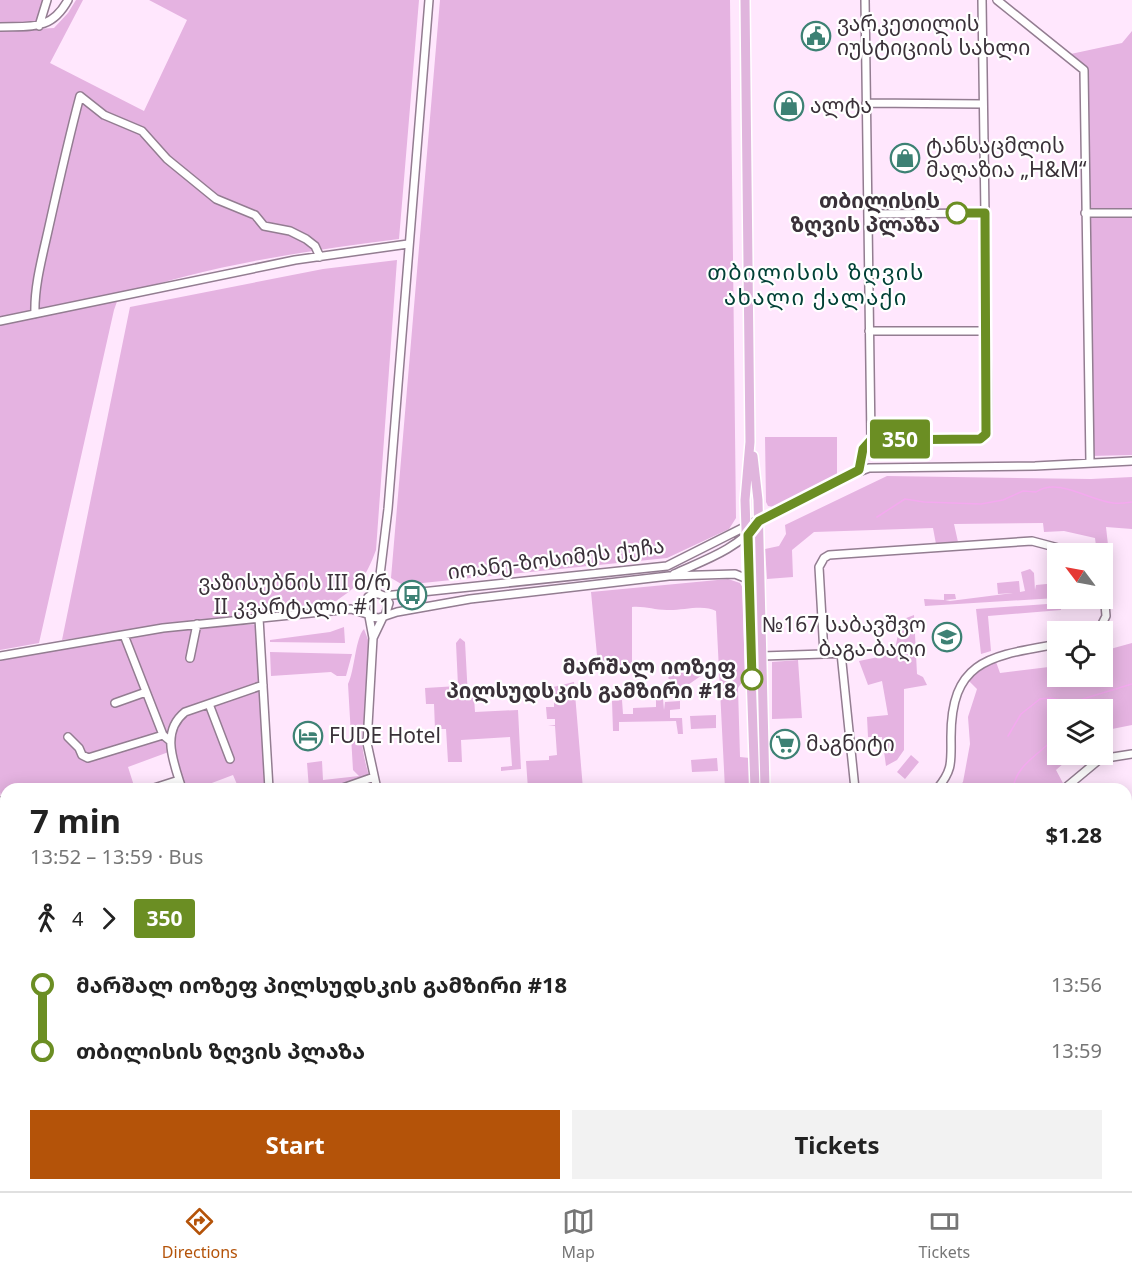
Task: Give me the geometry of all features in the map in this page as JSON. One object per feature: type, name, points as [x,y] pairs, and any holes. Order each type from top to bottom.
[{"type":"main road","points":[[745,0],[750,442],[746,500],[755,783]]},
{"type":"main road","points":[[750,442],[759,521],[765,783]]},
{"type":"main road","points":[[752,656],[762,656]]},
{"type":"street","points":[[39,26],[47,0]]},
{"type":"street","points":[[0,27],[39,26],[57,17],[68,0]]},
{"type":"street","points":[[373,638],[389,603],[383,595],[380,574],[388,508],[429,0]]},
{"type":"street","points":[[859,470],[863,449],[871,440],[865,0]]},
{"type":"street","points":[[871,440],[983,437],[988,430],[982,0]]},
{"type":"street","points":[[997,0],[1084,70],[1090,463]]},
{"type":"street","points":[[35,314],[34,300],[41,262],[70,127],[80,96],[104,115],[148,136],[167,159],[216,199],[255,215],[264,226],[290,231],[306,239],[315,246],[320,257]]},
{"type":"street","points":[[866,104],[983,104]]},
{"type":"street","points":[[868,214],[985,213]]},
{"type":"street","points":[[1085,213],[1132,213]]},
{"type":"street","points":[[0,321],[320,257],[408,244]]},
{"type":"street","points":[[869,331],[986,331]]},
{"type":"street","points":[[759,521],[859,470],[923,465],[1090,463],[1132,460]]},
{"type":"street","name":"იოანე-ზოსიმეს ქუჩა","points":[[665,577],[747,531],[759,521]]},
{"type":"street","name":"იოანე-ზოსიმეს ქუჩა","points":[[383,595],[667,566],[747,531]]},
{"type":"street","points":[[824,654],[819,567],[824,558],[829,555],[1032,541],[1047,545]]},
{"type":"street","points":[[660,567],[665,577]]},
{"type":"street","points":[[376,783],[367,743],[373,638],[365,607],[380,574]]},
{"type":"street","name":"იოანე-ზოსიმეს ქუჩა","points":[[384,616],[470,599],[665,577],[735,574],[750,580]]},
{"type":"street","points":[[351,609],[370,596],[383,595]]},
{"type":"street","points":[[0,656],[124,634],[197,624],[351,609],[375,618],[384,616]]},
{"type":"street","points":[[259,618],[268,783]]},
{"type":"street","points":[[190,658],[197,624]]},
{"type":"street","points":[[124,634],[166,737],[180,783]]},
{"type":"street","points":[[942,783],[949,775],[951,718],[955,696],[965,676],[993,657],[1047,646]]},
{"type":"street","points":[[762,656],[842,653],[854,783]]},
{"type":"street","points":[[68,737],[79,748],[81,754],[88,758],[166,737],[185,712],[263,686]]},
{"type":"street","points":[[115,703],[146,692]]},
{"type":"street","points":[[209,704],[230,759]]},
{"type":"street","points":[[1071,783],[1100,759],[1132,754]]},
{"type":"street","points":[[357,783],[374,777]]},
{"type":"street","points":[[170,783],[179,780]]},
{"type":"shaded area","points":[[0,0],[43,0],[37,23],[0,24]]},
{"type":"shaded area","points":[[76,0],[83,0],[50,63],[144,111],[187,20],[149,0],[419,0],[399,239],[258,260],[153,285],[119,296],[39,643],[0,650],[0,31],[54,28]]},
{"type":"shaded area","points":[[440,0],[730,0],[736,518],[729,529],[667,558],[403,585],[391,578]]},
{"type":"shaded area","points":[[1132,31],[1132,455],[1090,456],[1084,70],[1066,55],[1122,43]]},
{"type":"shaded area","points":[[397,260],[376,550],[369,567],[357,585],[336,601],[62,640],[130,307],[323,269]]},
{"type":"shaded area","points":[[765,437],[837,437],[837,475],[774,507],[768,506],[766,502]]},
{"type":"shaded area","points":[[887,476],[1091,479],[1132,477],[1132,529],[1106,527],[1108,543],[1096,543],[1095,538],[1064,531],[1044,532],[1043,523],[954,524],[958,542],[936,544],[933,528],[814,532],[792,550],[793,577],[767,579],[765,549],[779,546],[786,534],[785,525]]},
{"type":"shaded area","points":[[1030,569],[1034,573],[1035,590],[1036,585],[1047,584],[1047,599],[925,606],[924,599],[944,600],[944,594],[955,594],[956,599],[945,600],[950,601],[1013,593],[998,594],[997,583],[1019,581],[1020,592],[1025,591],[1021,572]]},
{"type":"shaded area","points":[[728,579],[740,583],[744,590],[747,675],[738,688],[740,757],[750,758],[751,783],[725,783],[716,611],[705,608],[667,610],[632,607],[632,666],[598,666],[591,592]]},
{"type":"shaded area","points":[[1047,604],[1047,609],[1061,610],[988,616],[991,651],[981,654],[976,609]]},
{"type":"shaded area","points":[[914,615],[917,674],[923,677],[927,685],[904,689],[904,750],[897,760],[886,766],[882,737],[868,737],[867,717],[888,715],[882,681],[868,685],[859,661],[883,656],[895,649],[901,620]]},
{"type":"shaded area","points":[[262,624],[269,783],[236,783],[233,775],[212,783],[184,783],[174,750],[128,767],[133,783],[0,783],[0,658],[189,628]]},
{"type":"shaded area","points":[[344,627],[345,643],[270,642],[270,640],[330,632]]},
{"type":"shaded area","points":[[364,629],[370,645],[362,736],[369,776],[347,783],[309,783],[307,763],[322,761],[323,780],[359,776],[353,770],[348,684]]},
{"type":"shaded area","points":[[460,638],[465,642],[468,697],[474,697],[475,712],[518,710],[521,769],[501,771],[501,767],[512,766],[510,737],[461,740],[462,762],[448,762],[446,729],[435,729],[434,704],[426,704],[425,688],[458,686],[456,643]]},
{"type":"shaded area","points":[[1132,643],[1132,725],[1113,729],[1113,699],[1047,699],[1047,765],[1062,765],[1056,770],[1063,783],[962,783],[970,744],[968,717],[977,689],[968,680],[995,659],[1000,673],[1047,667],[1047,687],[1113,687],[1113,648]]},
{"type":"shaded area","points":[[270,652],[352,654],[346,676],[337,676],[331,672],[271,676]]},
{"type":"shaded area","points":[[798,660],[802,718],[772,719],[772,662]]},
{"type":"shaded area","points":[[708,671],[682,689],[668,678],[672,673]]},
{"type":"shaded area","points":[[574,682],[582,783],[528,783],[526,761],[549,760],[549,756],[557,755],[555,726],[548,726],[555,725],[555,719],[547,719],[546,707],[554,707],[554,697],[550,697],[545,689]]},
{"type":"shaded area","points":[[663,699],[664,710],[665,702],[680,701],[680,709],[670,710],[670,718],[682,718],[683,734],[678,734],[676,721],[619,722],[619,731],[613,731],[612,701],[622,700],[623,714],[633,714],[633,708],[656,707],[656,700]]},
{"type":"shaded area","points":[[716,715],[716,728],[691,729],[690,716]]},
{"type":"shaded area","points":[[911,755],[919,762],[905,779],[897,772]]},
{"type":"shaded area","points":[[717,758],[718,771],[692,772],[691,760]]},
{"type":"waterway","points":[[877,517],[905,499],[981,504],[1003,500],[1023,491],[1036,492],[1054,487],[1113,503],[1132,502]]},
{"type":"waterway","points":[[1008,736],[1021,714],[1040,699],[1050,698],[1073,702],[1132,684]]},
{"type":"waterway","points":[[1014,783],[1025,765],[1047,745]]},
{"type":"bus line","name":"350","points":[[752,679],[748,535],[759,521],[859,470],[863,449],[871,440],[980,439],[988,430],[985,213],[957,213]]},
{"type":"place","name":"ვარკეთილის იუსტიციის სახლი","points":[[816,36]]},
{"type":"place","name":"ალტა","points":[[789,106]]},
{"type":"place","name":"ტანსაცმლის მაღაზია „H&M“","points":[[905,158]]},
{"type":"place","name":"თბილისის ზღვის პლაზა","points":[[957,213]]},
{"type":"place","name":"ვაზისუბნის III მ/რ II კვარტალი #11","points":[[412,595]]},
{"type":"place","name":"№167 საბავშვო ბაგა-ბაღი","points":[[947,637]]},
{"type":"place","name":"მარშალ იოზეფ პილსუდსკის გამზირი #18","points":[[752,679]]},
{"type":"place","name":"FUDE Hotel","points":[[308,736]]},
{"type":"place","name":"მაგნიტი","points":[[785,744]]},
{"type":"district","name":"თბილისის ზღვის ახალი ქალაქი","points":[[816,284]]}]
